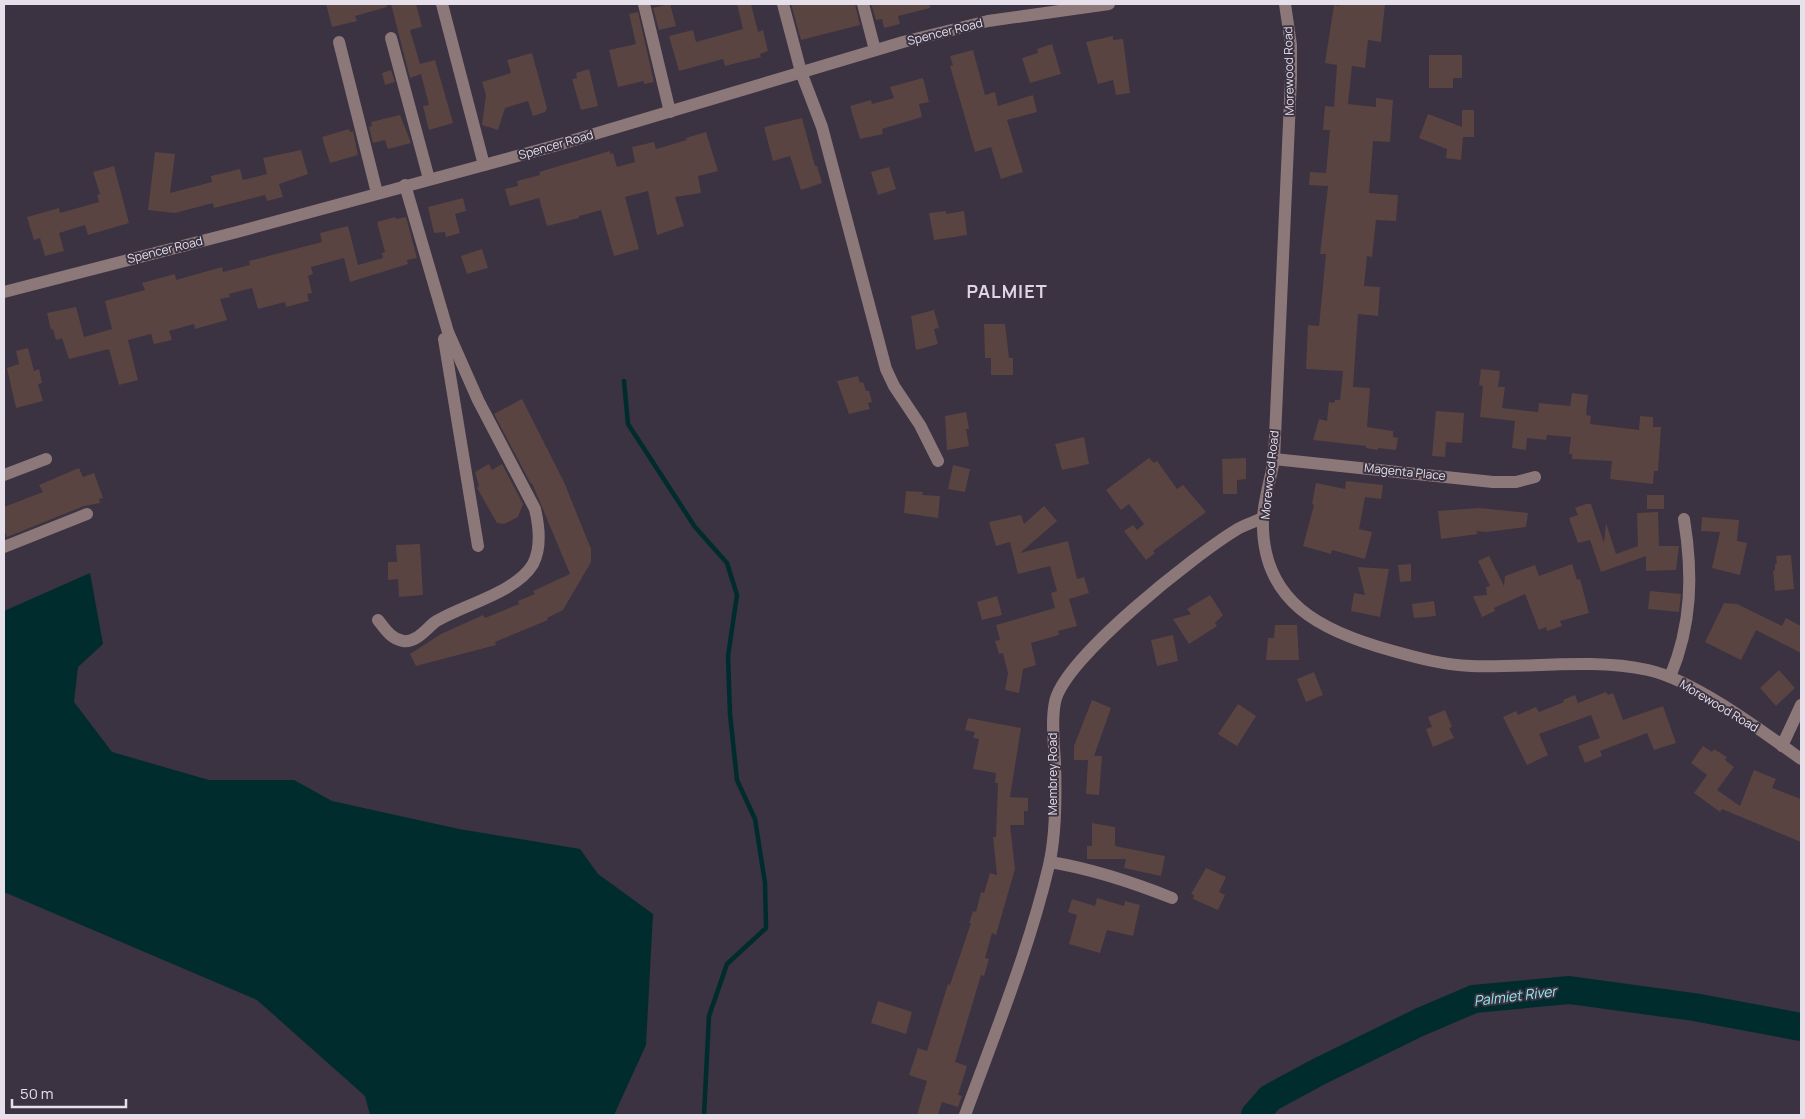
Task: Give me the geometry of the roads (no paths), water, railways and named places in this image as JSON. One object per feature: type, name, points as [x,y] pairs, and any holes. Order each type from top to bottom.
[{"type":"street","points":[[442,4],[484,165]]},
{"type":"street","points":[[644,4],[670,112]]},
{"type":"street","points":[[783,4],[801,72],[822,127],[886,368],[894,386],[920,425],[938,461]]},
{"type":"street","points":[[863,4],[876,50]]},
{"type":"street","name":"Spencer Road","points":[[4,292],[237,232],[484,165],[670,112],[876,50],[1046,8],[1109,4]]},
{"type":"street","name":"Morewood Road","points":[[1285,4],[1291,45],[1291,78],[1274,459],[1263,518],[1272,569],[1282,588],[1302,612],[1326,628],[1364,644],[1423,660],[1468,666],[1597,665],[1649,670],[1670,677],[1696,690],[1801,759]]},
{"type":"street","points":[[391,38],[429,179]]},
{"type":"street","points":[[339,42],[377,193]]},
{"type":"street","points":[[378,620],[390,636],[404,641],[415,638],[441,619],[505,588],[522,576],[532,564],[538,549],[540,527],[535,509],[462,367],[439,305],[405,185]]},
{"type":"street","points":[[439,305],[478,546]]},
{"type":"street","points":[[4,475],[46,459]]},
{"type":"street","name":"Magenta Place","points":[[1274,459],[1493,482],[1516,482],[1535,478]]},
{"type":"street","points":[[4,547],[87,514]]},
{"type":"street","name":"Membrey Road","points":[[965,1115],[1029,939],[1050,862],[1054,806],[1055,702],[1067,675],[1117,625],[1197,557],[1238,529],[1263,518]]},
{"type":"street","points":[[1670,677],[1682,644],[1689,610],[1689,555],[1684,519]]},
{"type":"street","points":[[1782,746],[1801,705]]},
{"type":"street","points":[[1050,862],[1095,871],[1172,898]]},
{"type":"waterway","points":[[624,381],[628,424],[695,527],[727,563],[737,595],[728,656],[730,714],[737,780],[755,819],[765,883],[766,928],[727,964],[709,1016],[704,1115]]},
{"type":"waterway","name":"Palmiet River","points":[[1255,1115],[1270,1098],[1318,1072],[1420,1022],[1474,999],[1569,990],[1694,1007],[1801,1027]]},
{"type":"district","name":"PALMIET","points":[[1007,292]]}]
